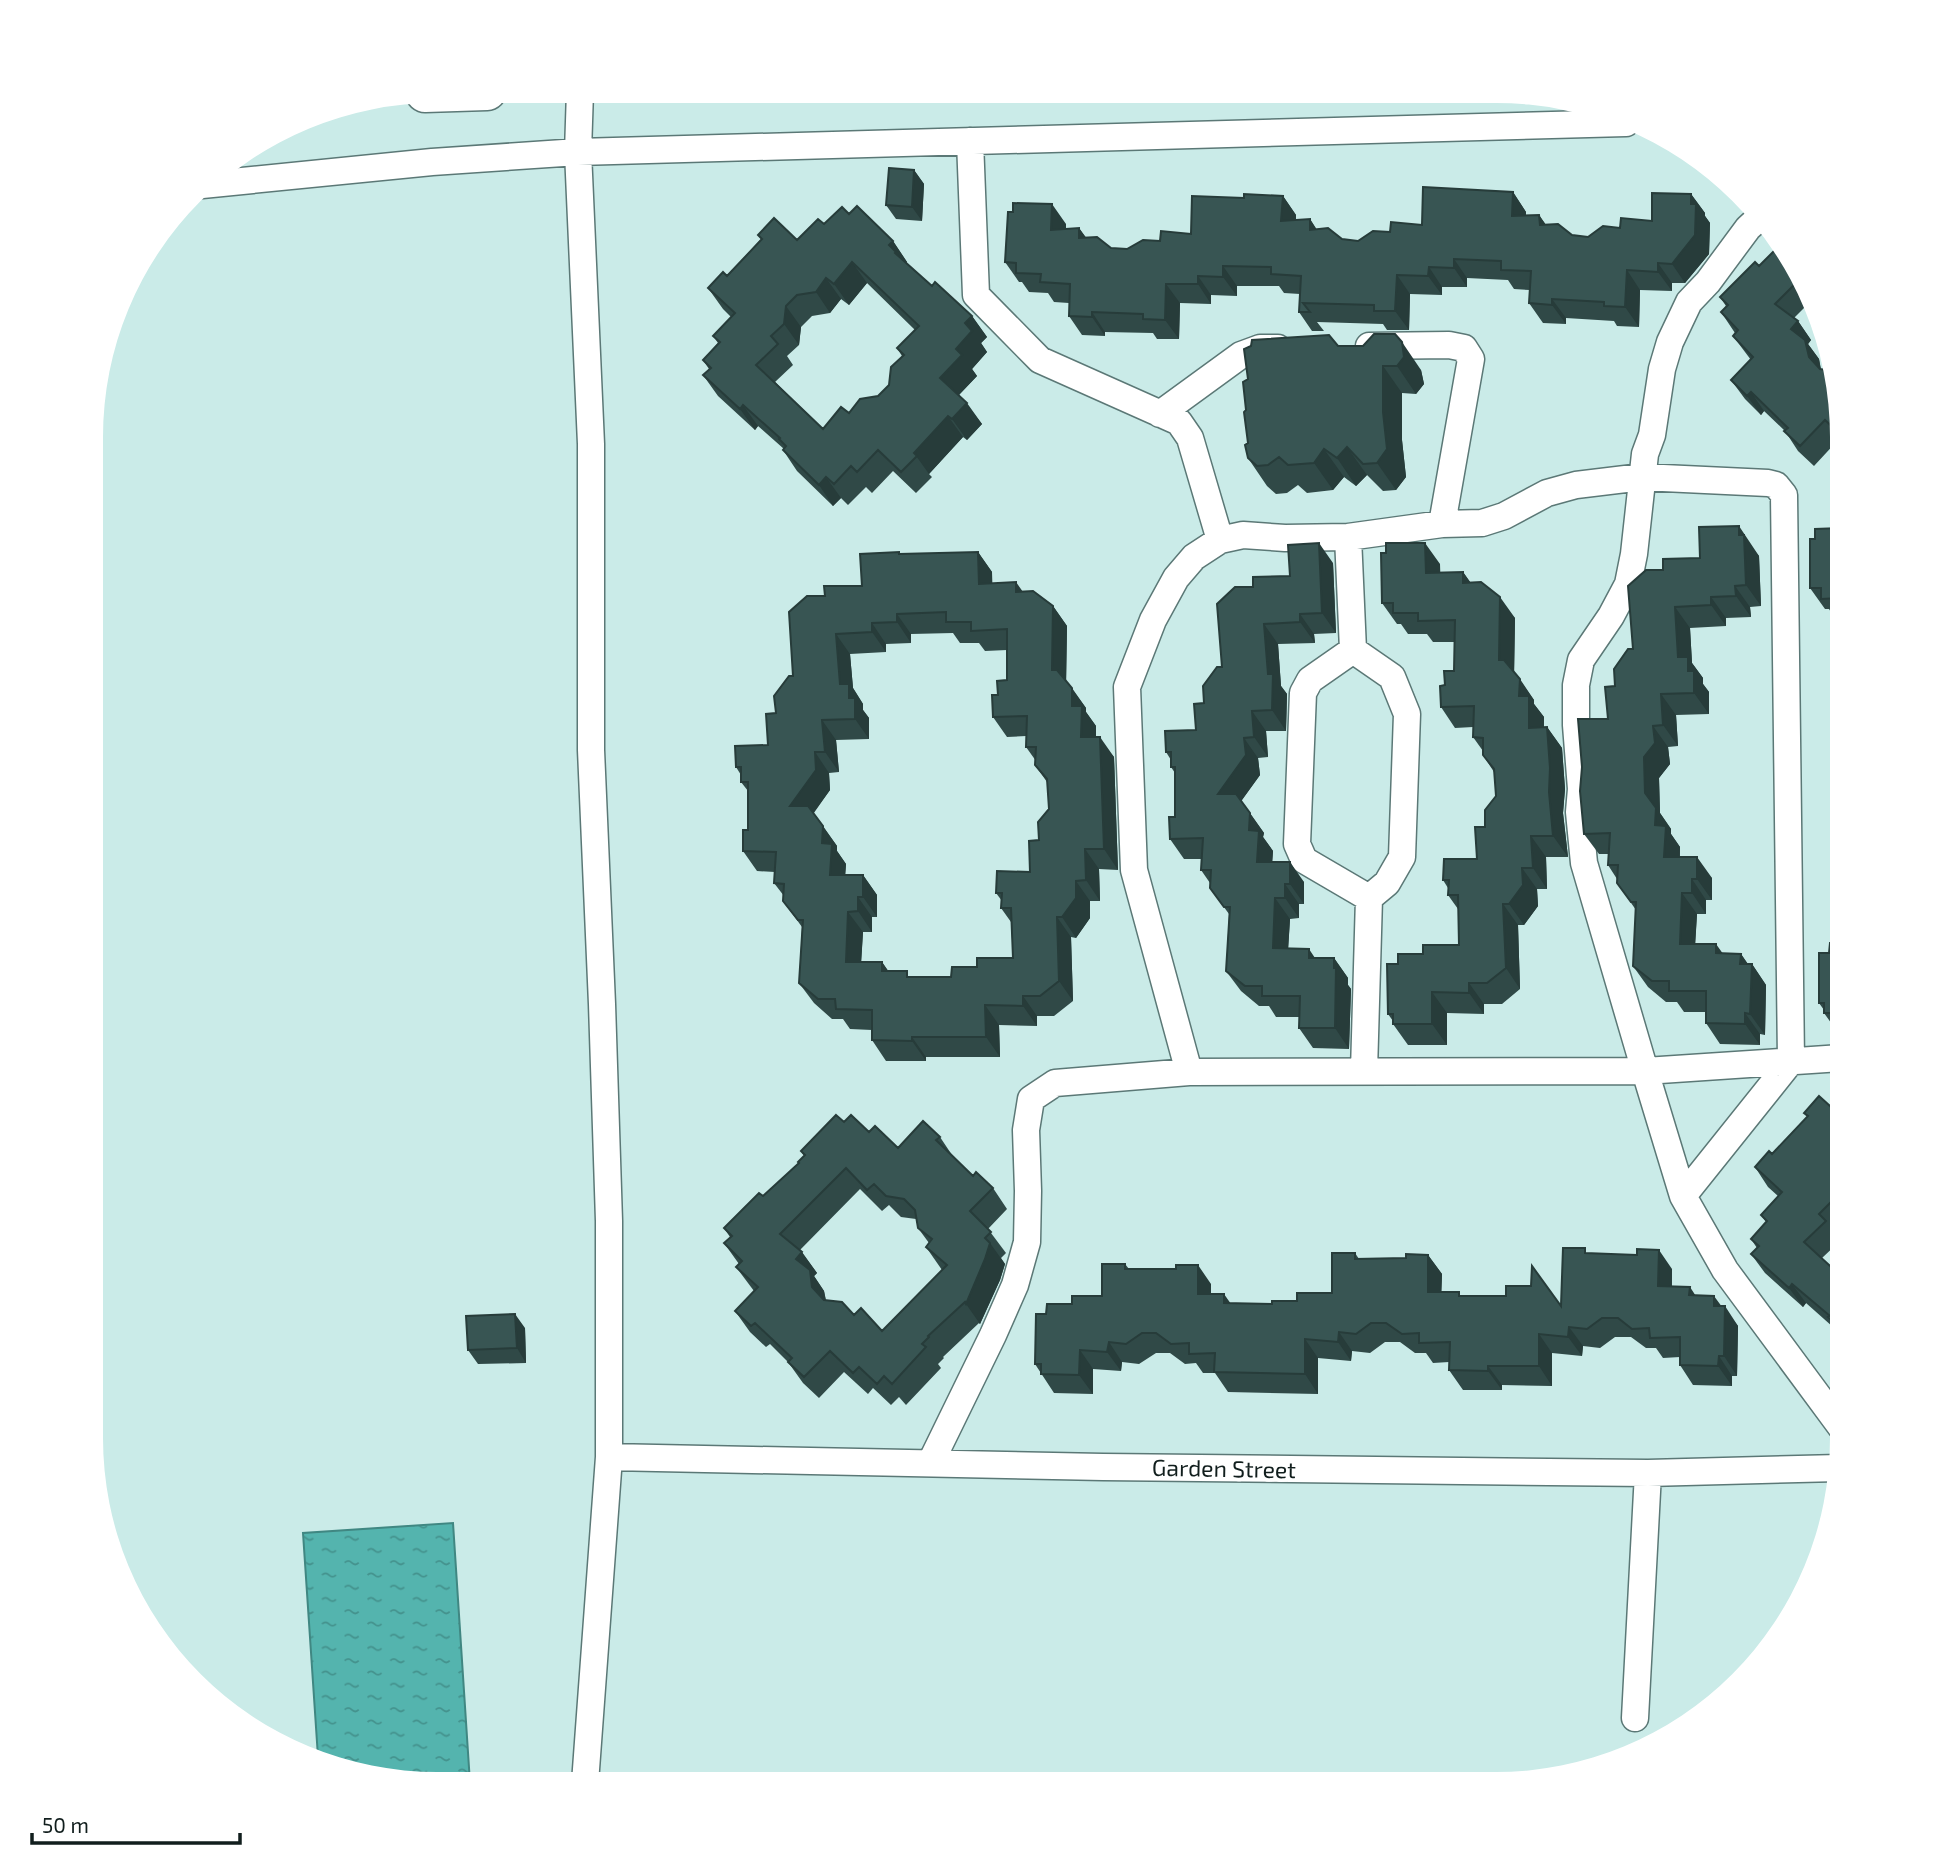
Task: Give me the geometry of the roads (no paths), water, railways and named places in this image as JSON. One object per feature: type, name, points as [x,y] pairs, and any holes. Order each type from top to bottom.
[{"type":"street","points":[[580,103],[578,152],[591,444],[591,750],[603,1003],[609,1221],[609,1457],[587,1772]]},
{"type":"street","points":[[220,183],[432,162],[578,152],[1609,123]]},
{"type":"street","points":[[970,141],[976,295],[1040,360],[1178,422],[1190,438],[1220,540]]},
{"type":"street","points":[[1753,225],[1689,302],[1670,342],[1662,369],[1652,435],[1645,454],[1628,584],[1611,616],[1581,660],[1576,685],[1581,789],[1579,812],[1584,863],[1683,1196],[1725,1270],[1830,1412]]},
{"type":"street","points":[[1341,347],[1449,345],[1464,348],[1471,359],[1442,524]]},
{"type":"street","points":[[1160,414],[1241,355],[1260,348],[1301,347]]},
{"type":"street","points":[[1189,1072],[1135,870],[1127,687],[1153,620],[1176,578],[1194,557],[1220,540],[1244,535],[1285,538],[1348,537],[1442,524],[1482,523],[1504,516],[1547,493],[1576,485],[1642,477],[1776,485],[1784,495],[1791,1061],[1683,1196]]},
{"type":"street","points":[[1348,537],[1353,650]]},
{"type":"street","points":[[1353,650],[1392,677],[1407,714],[1402,858],[1387,883],[1369,898],[1364,1071]]},
{"type":"street","points":[[1353,650],[1310,680],[1303,693],[1297,844],[1304,860],[1369,898]]},
{"type":"street","points":[[931,1462],[1015,1285],[1027,1242],[1026,1130],[1031,1099],[1055,1083],[1189,1072],[1645,1071],[1830,1059]]},
{"type":"street","name":"Garden Street","points":[[609,1457],[1102,1467],[1647,1473],[1828,1468]]},
{"type":"street","points":[[1635,1718],[1647,1473]]},
{"type":"water","points":[[453,1523],[469,1772],[393,1769],[317,1749],[303,1533]]}]
